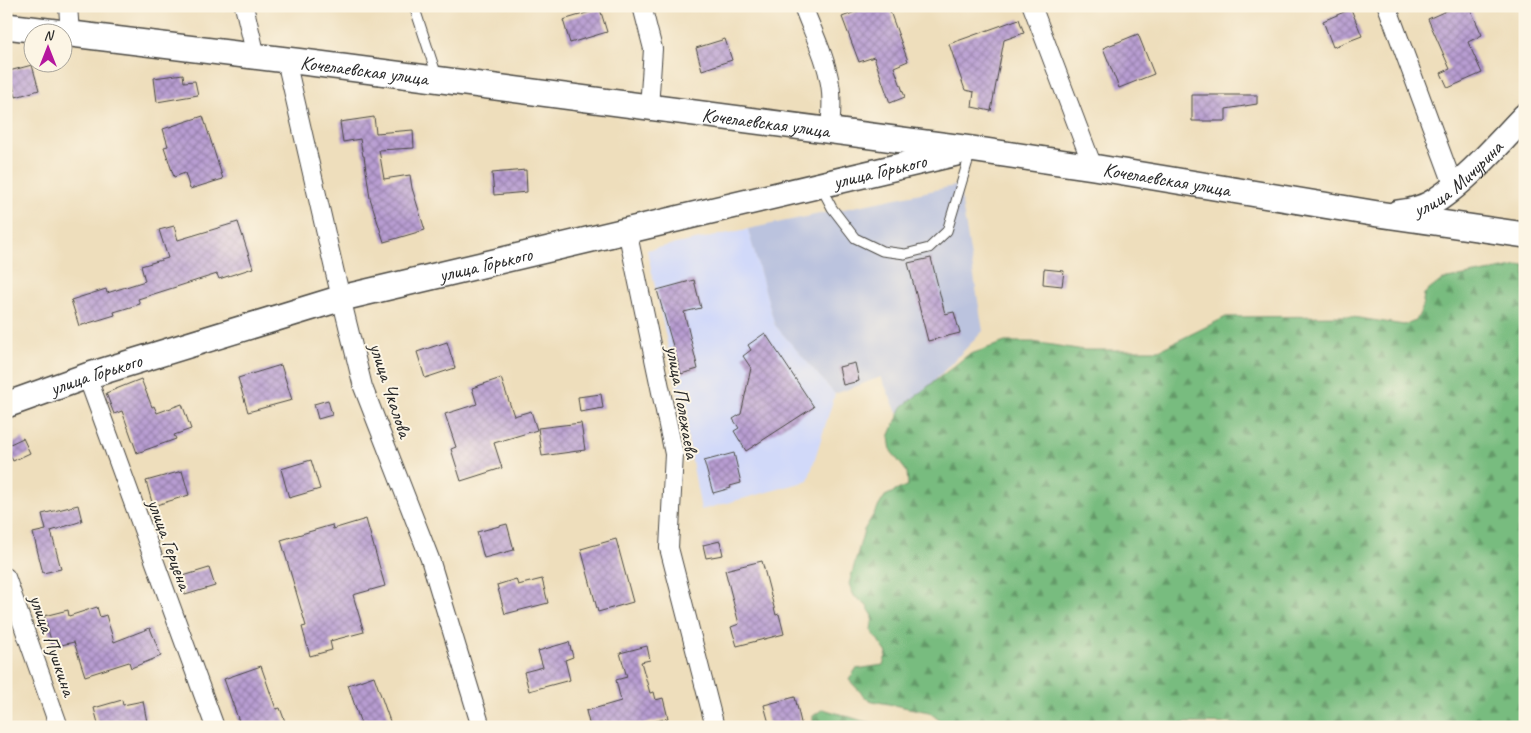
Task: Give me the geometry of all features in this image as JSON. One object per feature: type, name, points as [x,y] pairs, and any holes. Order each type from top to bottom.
[{"type":"main road","name":"Кочелаевская улица","points":[[6,26],[22,28]]},
{"type":"main road","name":"Кочелаевская улица","points":[[72,33],[971,150],[1093,167],[1378,214],[1525,235]]},
{"type":"main road","name":"улица Мичурина","points":[[1378,214],[1408,212],[1436,201],[1454,187],[1525,116]]},
{"type":"main road","name":"улица Горького","points":[[6,405],[87,376],[342,298],[971,150]]},
{"type":"street","points":[[68,6],[69,22]]},
{"type":"street","points":[[244,6],[256,56]]},
{"type":"street","points":[[642,6],[653,49],[649,108]]},
{"type":"street","points":[[803,6],[825,64],[830,83],[832,102],[830,131]]},
{"type":"street","points":[[1032,6],[1093,167]]},
{"type":"street","points":[[1387,6],[1454,187]]},
{"type":"street","name":"улица Чкалова","points":[[286,60],[332,264],[363,387],[430,559],[481,727]]},
{"type":"street","name":"улица Полежаева","points":[[628,230],[674,454],[669,548],[716,727]]},
{"type":"street","name":"улица Герцена","points":[[87,376],[215,727]]},
{"type":"street","name":"улица Пушкина","points":[[6,577],[59,727]]},
{"type":"lane","points":[[414,6],[439,81]]},
{"type":"lane","points":[[820,185],[832,208],[856,238],[882,251],[905,254],[929,248],[947,231],[971,150]]},
{"type":"shaded area","points":[[959,185],[983,331],[899,417],[881,377],[835,394],[775,325],[748,229]]},
{"type":"shaded area","points":[[748,229],[775,325],[835,394],[808,481],[701,510],[687,434],[647,250]]},
{"type":"green space","points":[[1525,265],[1525,727],[1266,727],[1257,724],[1186,723],[1171,727],[1044,727],[1039,724],[1025,723],[1012,727],[975,727],[939,720],[929,712],[868,700],[849,680],[856,669],[883,665],[887,653],[871,630],[873,616],[866,605],[854,596],[849,584],[864,530],[885,496],[908,485],[907,472],[891,451],[889,437],[902,407],[968,355],[1005,342],[1033,342],[1084,350],[1159,350],[1226,317],[1346,316],[1404,325],[1416,321],[1422,309],[1424,294],[1442,280]]},
{"type":"green space","points":[[823,709],[863,721],[896,727],[813,727],[813,716]]},
{"type":"building","points":[[871,6],[888,6],[908,61],[894,67],[905,97],[890,103],[874,57],[859,62],[842,17]]},
{"type":"building","points":[[1457,6],[1469,6],[1482,35],[1468,42],[1482,73],[1448,88],[1441,73],[1450,69],[1428,19]]},
{"type":"building","points":[[600,9],[607,32],[570,43],[563,20]]},
{"type":"building","points":[[1351,9],[1362,36],[1333,47],[1323,21]]},
{"type":"building","points":[[1019,19],[1024,33],[1004,40],[991,111],[972,107],[974,92],[965,90],[949,44]]},
{"type":"building","points":[[1138,34],[1154,74],[1119,88],[1103,48]]},
{"type":"building","points":[[725,39],[732,60],[702,70],[696,48]]},
{"type":"building","points":[[22,68],[22,72],[34,72],[39,90],[16,97],[9,71]]},
{"type":"building","points":[[183,74],[184,82],[195,81],[198,95],[157,102],[154,78]]},
{"type":"building","points":[[1192,95],[1257,95],[1257,104],[1226,109],[1226,121],[1192,121]]},
{"type":"building","points":[[203,116],[223,179],[190,189],[185,173],[174,177],[164,147],[168,146],[163,129]]},
{"type":"building","points":[[374,117],[376,133],[413,130],[414,148],[379,150],[384,179],[410,175],[425,230],[384,242],[370,198],[360,139],[343,142],[340,122]]},
{"type":"building","points":[[526,170],[527,192],[494,195],[492,173]]},
{"type":"building","points":[[238,222],[253,268],[219,279],[217,274],[138,299],[140,304],[114,312],[115,315],[79,326],[71,300],[106,289],[107,293],[145,281],[141,266],[168,258],[159,230],[174,226],[178,240]]},
{"type":"building","points":[[931,258],[945,314],[954,312],[960,333],[928,341],[908,263]]},
{"type":"building","points":[[1044,269],[1064,271],[1062,286],[1043,284]]},
{"type":"building","points":[[694,280],[701,308],[684,312],[698,369],[681,374],[657,290]]},
{"type":"building","points":[[765,333],[814,407],[746,451],[734,431],[739,428],[733,419],[741,414],[751,368],[743,356],[751,350],[748,345]]},
{"type":"building","points":[[447,342],[455,368],[425,378],[417,352]]},
{"type":"building","points":[[855,363],[859,381],[843,385],[839,367]]},
{"type":"building","points":[[281,365],[292,400],[248,412],[238,378]]},
{"type":"building","points":[[501,378],[514,416],[531,411],[537,430],[494,443],[502,468],[461,481],[451,449],[456,447],[445,414],[477,404],[472,388]]},
{"type":"building","points":[[141,379],[152,407],[154,406],[157,413],[182,404],[191,429],[174,435],[176,439],[137,453],[122,411],[114,414],[106,393]]},
{"type":"building","points":[[601,394],[603,408],[580,412],[578,397]]},
{"type":"building","points":[[328,400],[332,415],[318,419],[314,404]]},
{"type":"building","points":[[581,423],[585,450],[542,456],[538,428]]},
{"type":"building","points":[[23,438],[30,453],[13,461],[6,446]]},
{"type":"building","points":[[734,453],[741,483],[713,493],[704,461]]},
{"type":"building","points":[[311,460],[320,489],[289,498],[281,469]]},
{"type":"building","points":[[182,471],[189,495],[153,506],[146,481]]},
{"type":"building","points":[[78,505],[82,521],[51,531],[61,569],[43,573],[33,533],[46,530],[42,514]]},
{"type":"building","points":[[366,519],[385,586],[353,595],[364,632],[330,641],[332,650],[310,656],[302,627],[306,626],[281,540],[332,525],[333,529]]},
{"type":"building","points":[[507,524],[514,550],[484,558],[477,532]]},
{"type":"building","points":[[616,539],[633,602],[598,612],[581,549]]},
{"type":"building","points":[[720,541],[723,555],[706,558],[703,545]]},
{"type":"building","points":[[762,561],[776,615],[779,614],[784,634],[737,646],[731,627],[739,624],[725,570]]},
{"type":"building","points":[[209,568],[215,586],[185,595],[180,577]]},
{"type":"building","points":[[516,579],[518,585],[542,579],[548,603],[505,614],[497,585]]},
{"type":"building","points":[[97,607],[100,617],[106,615],[114,642],[150,628],[161,656],[131,668],[129,662],[85,676],[74,642],[53,647],[44,616],[68,610],[69,616]]},
{"type":"building","points":[[569,642],[573,657],[565,660],[570,680],[529,691],[524,672],[543,667],[538,651]]},
{"type":"building","points":[[647,646],[650,660],[641,662],[650,693],[654,692],[656,700],[663,698],[668,718],[633,727],[590,727],[586,711],[621,701],[616,680],[627,677],[620,653]]},
{"type":"building","points":[[261,666],[276,709],[280,708],[287,727],[241,727],[224,679]]},
{"type":"building","points":[[374,676],[392,727],[362,727],[348,685]]},
{"type":"building","points":[[795,697],[802,727],[770,727],[764,705]]},
{"type":"building","points":[[122,700],[123,705],[143,701],[147,722],[121,727],[99,727],[94,708]]}]
